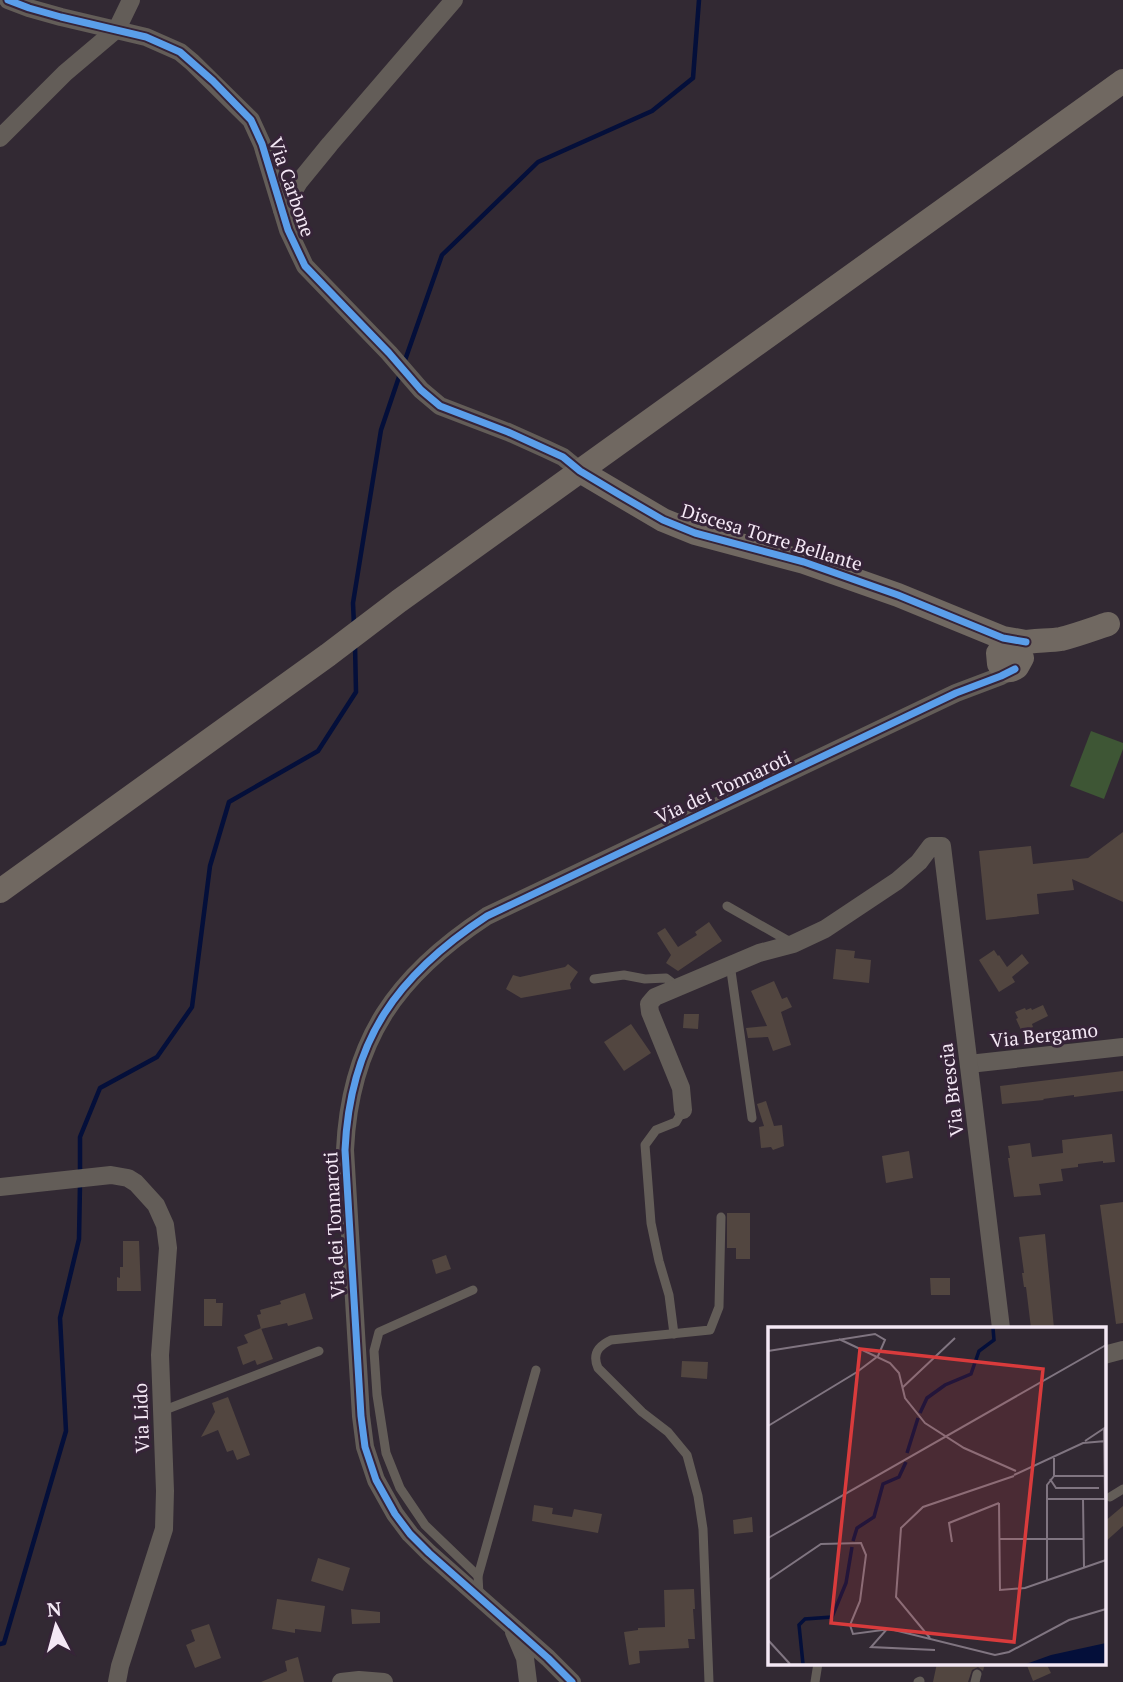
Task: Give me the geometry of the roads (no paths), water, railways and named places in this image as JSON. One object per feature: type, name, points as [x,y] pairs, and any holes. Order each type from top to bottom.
[{"type":"main road","points":[[0,891],[1123,81]]},
{"type":"main road","name":"Discesa Torre Bellante","points":[[580,471],[663,520],[695,533],[827,569],[898,595],[960,622],[1010,653]]},
{"type":"main road","points":[[1010,653],[1116,620]]},
{"type":"street","name":"Via Carbone","points":[[8,0],[61,17],[146,37],[180,52],[251,120],[262,144],[288,230],[305,266],[421,390],[440,406],[546,449],[563,457],[580,471]]},
{"type":"street","points":[[282,210],[299,182],[454,0]]},
{"type":"street","points":[[0,138],[65,73],[117,29],[129,4]]},
{"type":"street","points":[[129,4],[131,20],[146,37]]},
{"type":"street","name":"Via dei Tonnaroti","points":[[572,1682],[410,1534],[376,1480],[363,1432],[345,1140],[349,1107],[362,1058],[382,1016],[405,984],[462,933],[486,916],[956,693],[1010,653]]},
{"type":"street","name":"Via Brescia","points":[[793,944],[825,929],[897,881],[919,862],[931,846],[942,846],[1001,1327]]},
{"type":"street","points":[[683,1110],[681,1087],[649,1004],[655,998],[730,964],[793,944]]},
{"type":"street","name":"Via Bergamo","points":[[970,1064],[1123,1047]]},
{"type":"street","name":"Via Lido","points":[[0,1187],[111,1175],[128,1178],[156,1205],[165,1225],[168,1248],[160,1355],[164,1529],[117,1682]]},
{"type":"street","points":[[1106,1354],[1123,1350]]},
{"type":"street","points":[[513,1628],[525,1658],[523,1677]]},
{"type":"street","points":[[547,1682],[548,1658]]},
{"type":"street","points":[[341,1682],[384,1682]]},
{"type":"lane","points":[[727,906],[793,944]]},
{"type":"lane","points":[[730,964],[752,1118]]},
{"type":"lane","points":[[594,979],[624,975],[645,979],[666,978],[678,987]]},
{"type":"lane","points":[[674,1334],[669,1295],[651,1223],[645,1145],[656,1130],[676,1122],[683,1110]]},
{"type":"lane","points":[[709,1682],[703,1529],[687,1455],[668,1432],[642,1412],[596,1364],[597,1351],[611,1340],[710,1330],[719,1307],[721,1217]]},
{"type":"lane","points":[[473,1290],[379,1332],[374,1351],[377,1395],[386,1453],[400,1488],[425,1525],[478,1576]]},
{"type":"lane","points":[[162,1411],[319,1351]]},
{"type":"lane","points":[[479,1597],[478,1576],[536,1370]]},
{"type":"lane","points":[[1111,1497],[1123,1489]]},
{"type":"lane","points":[[815,1682],[818,1664]]},
{"type":"waterway","points":[[404,363],[442,255],[538,162],[652,111],[693,78],[699,0]]},
{"type":"waterway","points":[[354,626],[353,603],[381,430],[400,374]]},
{"type":"waterway","points":[[80,1175],[80,1137],[100,1088],[157,1057],[192,1007],[210,866],[229,802],[318,751],[356,692],[355,645]]},
{"type":"waterway","points":[[0,1644],[4,1643],[66,1431],[60,1318],[79,1239],[80,1184]]}]
